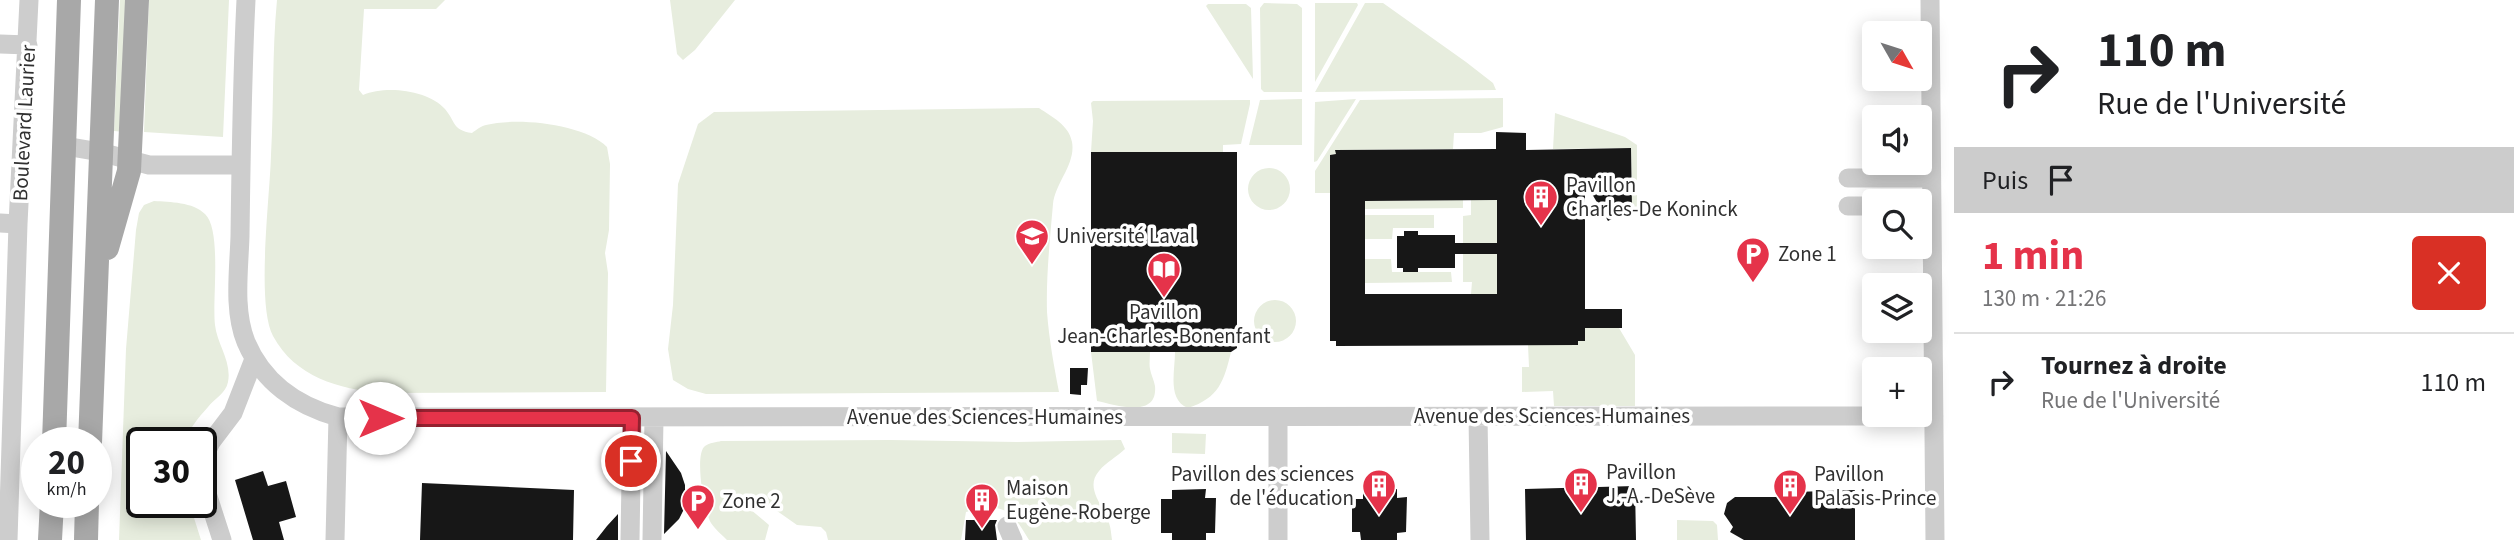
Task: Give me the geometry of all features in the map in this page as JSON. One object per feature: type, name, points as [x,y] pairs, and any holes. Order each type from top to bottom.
[{"type":"main road","name":"Boulevard Laurier","points":[[55,427],[69,0]]},
{"type":"main road","points":[[91,427],[107,0]]},
{"type":"main road","points":[[95,294],[128,179],[137,0]]},
{"type":"main road","points":[[50,540],[51,518]]},
{"type":"main road","points":[[86,540],[87,518]]},
{"type":"street","name":"Boulevard Laurier","points":[[8,540],[9,224],[28,45],[29,0]]},
{"type":"street","name":"Avenue des Sciences-Humaines","points":[[246,0],[240,326],[254,359],[270,379],[300,403],[338,417],[1934,416]]},
{"type":"street","points":[[1929,189],[1930,0]]},
{"type":"street","points":[[0,44],[28,45]]},
{"type":"street","points":[[65,146],[100,152],[130,162],[158,165],[241,165]]},
{"type":"street","points":[[1848,178],[1931,178]]},
{"type":"street","points":[[1848,206],[1862,206]]},
{"type":"street","points":[[1928,259],[1935,540]]},
{"type":"street","points":[[222,540],[202,478],[202,461],[211,442],[233,413],[254,359]]},
{"type":"street","points":[[335,540],[338,417]]},
{"type":"street","points":[[1278,417],[1278,540]]},
{"type":"street","points":[[1478,417],[1480,540]]},
{"type":"street","points":[[629,540],[632,418]]},
{"type":"street","points":[[652,540],[654,418]]},
{"type":"green space","points":[[120,0],[130,0],[125,132],[114,131]]},
{"type":"green space","points":[[149,0],[229,0],[223,137],[144,132]]},
{"type":"green space","points":[[277,0],[445,0],[436,9],[364,9],[359,90],[363,95],[395,90],[428,97],[445,109],[458,128],[466,132],[472,133],[484,126],[499,123],[532,122],[583,133],[607,147],[610,164],[609,230],[605,253],[608,273],[606,392],[366,391],[320,378],[293,362],[282,350],[273,336],[265,300]]},
{"type":"green space","points":[[670,0],[735,0],[695,50],[683,60],[677,54]]},
{"type":"green space","points":[[1264,3],[1297,4],[1302,8],[1302,92],[1264,92],[1261,89],[1260,8]]},
{"type":"green space","points":[[1315,3],[1358,5],[1315,82]]},
{"type":"green space","points":[[1365,3],[1383,3],[1466,62],[1493,83],[1496,90],[1315,92]]},
{"type":"green space","points":[[1246,4],[1251,8],[1253,79],[1206,6]]},
{"type":"green space","points":[[1503,98],[1503,127],[1481,133],[1454,133],[1453,149],[1336,150],[1336,154],[1330,155],[1330,193],[1315,193],[1315,171],[1360,100]]},
{"type":"green space","points":[[1302,99],[1302,145],[1249,145],[1260,100]]},
{"type":"green space","points":[[1356,99],[1317,161],[1314,162],[1315,102]]},
{"type":"green space","points":[[1250,100],[1241,144],[1223,145],[1223,152],[1091,152],[1093,101]]},
{"type":"green space","points":[[1039,108],[1064,126],[1072,142],[1071,158],[1053,204],[1048,271],[1048,322],[1059,392],[706,394],[688,389],[673,380],[668,349],[673,305],[678,184],[698,124],[714,112]]},
{"type":"green space","points":[[1555,113],[1625,137],[1637,145],[1637,214],[1632,208],[1631,148],[1553,149]]},
{"type":"green space","points":[[1269,168],[1284,174],[1290,189],[1284,204],[1269,210],[1254,204],[1248,189],[1254,174]]},
{"type":"green space","points":[[1463,200],[1463,208],[1365,209],[1365,201]]},
{"type":"green space","points":[[1471,200],[1497,200],[1497,243],[1463,243],[1463,216],[1471,215]]},
{"type":"green space","points":[[154,201],[181,203],[200,210],[210,222],[215,250],[215,325],[229,375],[227,386],[192,427],[126,427],[126,518],[194,518],[201,540],[119,540],[126,349],[136,230],[139,213],[144,205]]},
{"type":"green space","points":[[1365,215],[1434,215],[1434,228],[1393,228],[1392,239],[1365,239]]},
{"type":"green space","points":[[1463,254],[1497,254],[1497,294],[1471,294],[1472,282],[1463,282]]},
{"type":"green space","points":[[1365,259],[1391,259],[1392,272],[1451,272],[1452,282],[1365,283]]},
{"type":"green space","points":[[1275,300],[1290,306],[1296,321],[1290,336],[1275,342],[1260,336],[1254,321],[1260,306]]},
{"type":"green space","points":[[1585,328],[1619,328],[1635,355],[1635,406],[1554,406],[1553,391],[1522,392],[1522,367],[1529,367],[1528,345],[1578,345],[1578,341],[1585,341]]},
{"type":"green space","points":[[1091,352],[1150,352],[1150,367],[1155,386],[1150,403],[1124,407],[1097,401]]},
{"type":"green space","points":[[1175,352],[1231,352],[1226,372],[1213,394],[1188,408],[1181,404],[1175,392]]},
{"type":"green space","points":[[1172,433],[1206,434],[1205,454],[1172,453]]},
{"type":"green space","points":[[1121,440],[1125,449],[1102,468],[1095,477],[1094,484],[1096,497],[1110,525],[1112,540],[1029,540],[1011,515],[997,508],[966,512],[961,540],[828,540],[821,527],[797,525],[760,499],[750,509],[769,525],[765,540],[727,540],[708,517],[700,471],[702,451],[707,445],[721,441]]},
{"type":"green space","points":[[1677,520],[1713,521],[1717,525],[1718,540],[1677,540]]},
{"type":"building","name":"Pavillon Charles-De Koninck","points":[[1496,132],[1526,133],[1526,150],[1631,148],[1632,208],[1608,221],[1585,182],[1585,309],[1622,309],[1622,328],[1585,328],[1585,341],[1578,341],[1578,345],[1336,346],[1336,341],[1330,341],[1330,155],[1336,154],[1335,150],[1496,149]],"holes":[[[1497,200],[1497,243],[1455,243],[1455,235],[1418,235],[1418,231],[1404,231],[1404,236],[1397,236],[1397,268],[1403,268],[1403,272],[1418,272],[1418,268],[1455,268],[1455,254],[1497,254],[1497,294],[1365,294],[1365,201]]]},
{"type":"building","name":"Pavillon Jean-Charles-Bonenfant","points":[[1091,152],[1237,152],[1237,348],[1231,352],[1091,352]]},
{"type":"building","points":[[1070,368],[1088,368],[1087,385],[1081,385],[1081,395],[1070,394]]},
{"type":"building","points":[[666,451],[681,473],[685,485],[685,507],[679,519],[664,534]]},
{"type":"building","points":[[263,471],[268,486],[286,481],[296,517],[279,522],[284,540],[253,540],[235,480]]},
{"type":"building","points":[[422,483],[574,490],[573,540],[420,540]]},
{"type":"building","name":"Pavillon J.-A.-DeSève","points":[[1635,486],[1636,540],[1526,540],[1525,489]]},
{"type":"building","points":[[1206,489],[1205,498],[1216,498],[1215,533],[1206,533],[1206,540],[1172,540],[1172,533],[1161,533],[1161,499],[1172,499],[1172,490]]},
{"type":"building","name":"Pavillon des sciences de l'éducation","points":[[1363,489],[1397,489],[1397,498],[1407,497],[1406,532],[1397,533],[1397,540],[1361,540],[1360,532],[1352,532],[1352,499],[1363,499]]},
{"type":"building","name":"Pavillon Palasis-Prince","points":[[1855,490],[1855,540],[1744,540],[1730,532],[1733,527],[1724,514],[1727,503],[1735,497],[1795,497],[1795,492]]},
{"type":"building","points":[[618,514],[618,540],[596,540],[607,526]]},
{"type":"building","name":"Maison Eugène-Roberge","points":[[966,520],[997,520],[997,540],[965,540]]},
{"type":"place","name":"Pavillon Charles-De Koninck","points":[[1541,227]]},
{"type":"place","name":"Université Laval","points":[[1032,266]]},
{"type":"place","name":"Zone 1","points":[[1753,284]]},
{"type":"place","name":"Pavillon Jean-Charles-Bonenfant","points":[[1164,299]]},
{"type":"place","name":"Pavillon J.-A.-DeSève","points":[[1581,514]]},
{"type":"place","name":"Pavillon des sciences de l'éducation","points":[[1379,516]]},
{"type":"place","name":"Pavillon Palasis-Prince","points":[[1790,516]]},
{"type":"place","name":"Maison Eugène-Roberge","points":[[982,530]]},
{"type":"place","name":"Zone 2","points":[[698,531]]},
{"type":"route","points":[[380,418],[632,418],[631,461]]}]
